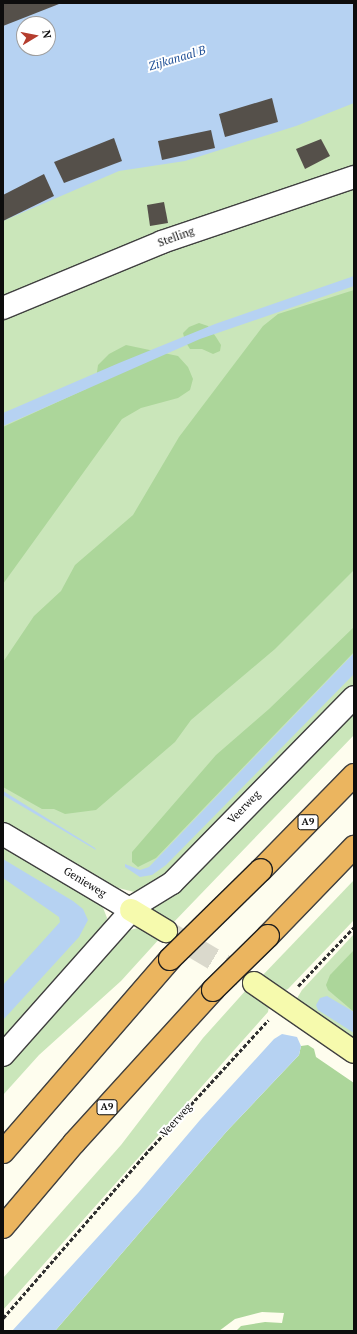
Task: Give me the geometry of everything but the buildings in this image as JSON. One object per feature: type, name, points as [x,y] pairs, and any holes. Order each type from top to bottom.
[{"type":"highway","name":"A9","points":[[3,1152],[170,959],[261,870],[354,775]]},
{"type":"highway","name":"A9","points":[[3,1227],[74,1143],[213,990],[268,936],[354,847]]},
{"type":"street","name":"Stelling","points":[[3,308],[162,242],[354,177]]},
{"type":"street","name":"Veerweg","points":[[3,1055],[131,910],[141,900],[172,883],[354,697]]},
{"type":"street","name":"Genieweg","points":[[3,834],[166,931]]},
{"type":"street","points":[[254,983],[354,1052]]},
{"type":"path","name":"Veerweg","points":[[3,1318],[160,1138],[354,927]]},
{"type":"green space","points":[[3,3],[354,3],[354,173],[3,302]]},
{"type":"green space","points":[[354,182],[354,687],[177,866],[143,890],[134,892],[107,885],[3,825],[3,314],[62,288]]},
{"type":"green space","points":[[354,290],[354,570],[275,649],[191,720],[175,742],[96,810],[65,814],[54,809],[42,809],[3,787],[3,662],[34,616],[61,591],[75,565],[133,515],[179,437],[263,326],[278,314]]},
{"type":"green space","points":[[199,323],[208,326],[221,345],[220,351],[213,354],[202,349],[190,349],[185,341],[183,333],[189,327]]},
{"type":"green space","points":[[126,345],[178,356],[188,367],[193,379],[190,390],[178,398],[141,408],[122,419],[3,584],[3,427],[86,389],[96,379],[98,365],[109,354]]},
{"type":"green space","points":[[354,627],[354,652],[156,858],[138,867],[132,862],[132,852],[216,755],[269,709]]},
{"type":"green space","points":[[354,709],[354,735],[171,925],[152,912],[152,907],[181,891]]},
{"type":"green space","points":[[3,843],[102,905],[107,918],[105,925],[3,1045]]},
{"type":"green space","points":[[354,880],[354,920],[288,989],[284,991],[261,977]]},
{"type":"green space","points":[[138,928],[161,937],[121,981],[39,1055],[3,1095],[3,1065],[126,931]]},
{"type":"green space","points":[[354,934],[354,1043],[296,1000],[302,990]]},
{"type":"green space","points":[[354,950],[354,1012],[328,990],[326,985],[330,975]]},
{"type":"green space","points":[[247,989],[269,1006],[268,1012],[3,1310],[3,1278],[121,1145],[203,1038]]},
{"type":"green space","points":[[308,1045],[314,1049],[316,1057],[354,1083],[354,1331],[236,1331],[241,1326],[265,1322],[282,1323],[284,1313],[262,1312],[235,1319],[219,1331],[55,1331],[227,1131],[299,1055],[301,1046]]},
{"type":"water","name":"Zijkanaal B","points":[[3,3],[354,3],[354,103],[296,126],[185,161],[119,171],[3,221]]},
{"type":"water","points":[[354,276],[354,286],[200,339],[3,426],[3,413],[119,363],[215,324]]},
{"type":"water","points":[[354,653],[354,674],[166,865],[152,875],[140,877],[125,867],[125,864],[140,870],[149,867]]},
{"type":"water","points":[[3,791],[95,848],[96,850],[3,795]]},
{"type":"water","points":[[3,859],[73,901],[83,909],[88,920],[79,937],[3,1020],[3,985],[60,922],[59,917],[3,878]]},
{"type":"water","points":[[327,996],[354,1012],[354,1033],[318,1010],[316,1005],[320,998]]},
{"type":"water","points":[[282,1034],[297,1037],[301,1046],[299,1055],[227,1131],[55,1331],[12,1331],[138,1193],[200,1120],[274,1039]]},
{"type":"tunnel","points":[[166,931],[254,983]]}]
